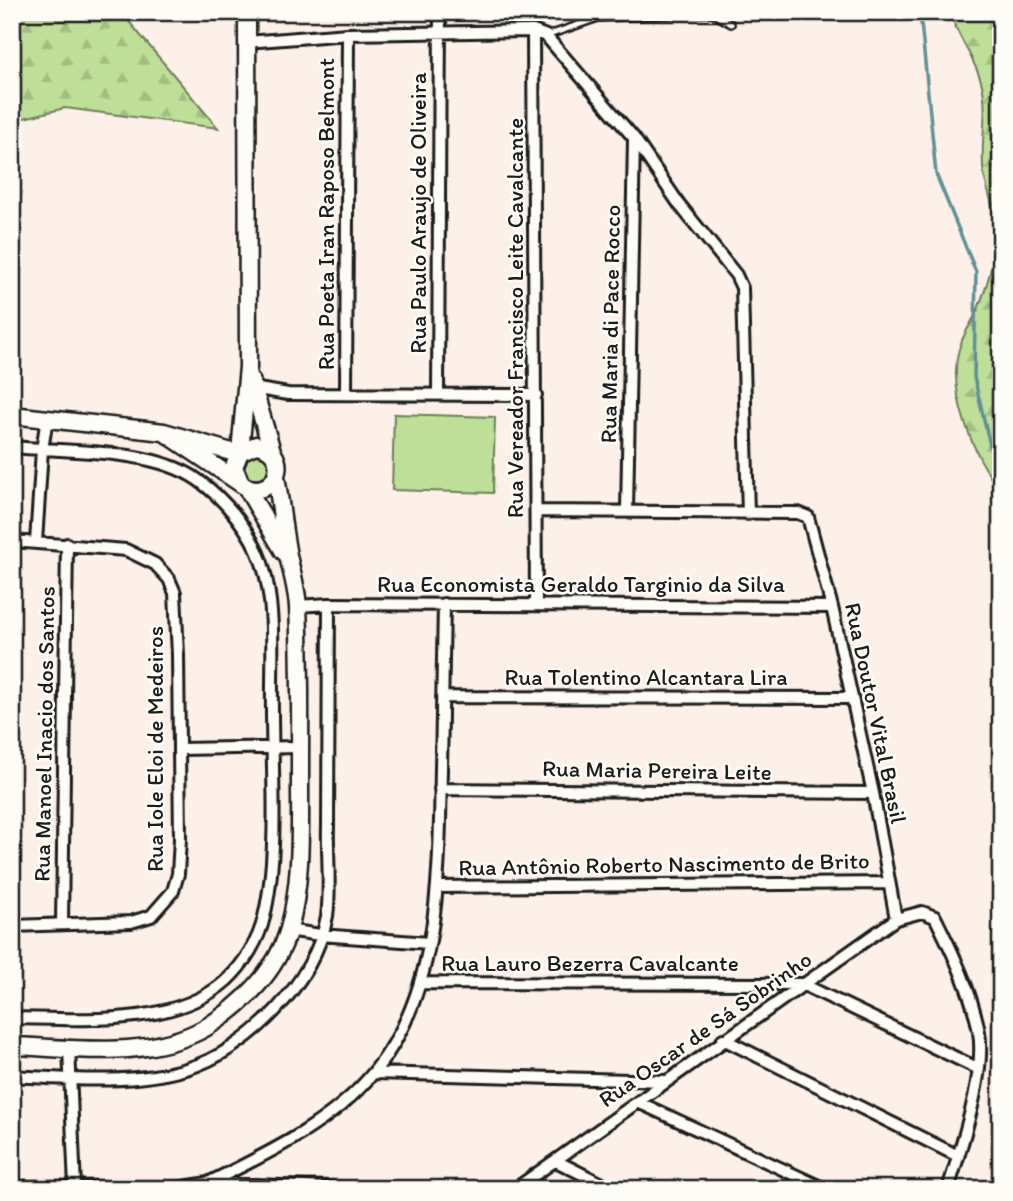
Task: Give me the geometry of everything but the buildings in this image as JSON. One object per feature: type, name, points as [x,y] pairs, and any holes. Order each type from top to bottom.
[{"type":"main road","points":[[12,1046],[149,1046],[203,1029],[224,1015],[263,977],[288,930],[300,853],[298,606],[276,477],[278,463],[250,386],[248,367],[247,12]]},
{"type":"main road","points":[[250,386],[239,453],[234,467],[289,561]]},
{"type":"main road","points":[[12,415],[164,432],[239,453],[256,445],[272,451]]},
{"type":"main road","points":[[164,432],[243,485],[264,488],[276,477]]},
{"type":"street","name":"Rua Paulo Araujo de Oliveira","points":[[438,394],[440,12]]},
{"type":"street","points":[[246,42],[348,34],[533,31],[547,36],[634,138],[679,204],[736,275],[743,288],[748,514],[537,510]]},
{"type":"street","name":"Rua Vereador Francisco Leite Cavalcante","points":[[533,31],[536,604]]},
{"type":"street","name":"Rua Poeta Iran Raposo Belmont","points":[[346,394],[348,34]]},
{"type":"street","name":"Rua Maria di Pace Rocco","points":[[627,511],[634,138]]},
{"type":"street","points":[[250,386],[288,394],[536,395]]},
{"type":"street","points":[[36,542],[42,450],[47,418]]},
{"type":"street","points":[[12,447],[143,459],[172,466],[197,479],[218,496],[240,522],[257,549],[268,584],[271,612],[272,747],[271,866],[264,919],[243,962],[225,982],[177,1007],[136,1016],[98,1019],[12,1018]]},
{"type":"street","name":"Rua Doutor Vital Brasil","points":[[748,514],[798,513],[808,517],[832,607],[873,793],[896,919]]},
{"type":"street","name":"Rua Iole Eloi de Medeiros","points":[[12,541],[126,550],[155,564],[169,579],[175,593],[179,749],[178,874],[165,902],[151,916],[131,922],[12,926]]},
{"type":"street","name":"Rua Manoel Inacio dos Santos","points":[[62,924],[67,544]]},
{"type":"street","points":[[12,1076],[69,1079],[157,1075],[194,1066],[236,1046],[274,1013],[302,976],[327,916],[329,604]]},
{"type":"street","points":[[208,1183],[304,1132],[374,1073],[398,1034],[420,983],[439,887],[444,604]]},
{"type":"street","name":"Rua Economista Geraldo Targinio da Silva","points":[[298,606],[536,604],[832,607]]},
{"type":"street","name":"Rua Tolentino Alcantara Lira","points":[[442,697],[851,698]]},
{"type":"street","points":[[179,749],[300,747]]},
{"type":"street","name":"Rua Maria Pereira Leite","points":[[440,789],[873,793]]},
{"type":"street","name":"Rua Antônio Roberto Nascimento de Brito","points":[[439,887],[889,883]]},
{"type":"street","name":"Rua Oscar de Sá Sobrinho","points":[[515,1189],[723,1039],[896,919],[922,912],[935,917],[970,999],[979,1034],[979,1069]]},
{"type":"street","points":[[288,930],[429,943]]},
{"type":"street","name":"Rua Lauro Bezerra Cavalcante","points":[[420,983],[802,984]]},
{"type":"street","points":[[802,984],[979,1069],[948,1189]]},
{"type":"street","points":[[723,1039],[958,1156]]},
{"type":"street","points":[[69,1048],[75,1188]]},
{"type":"street","points":[[374,1073],[667,1081]]},
{"type":"street","points":[[638,1102],[824,1189]]},
{"type":"street","points":[[556,1161],[612,1189]]},
{"type":"street","points":[[12,1187],[177,1188],[208,1183],[352,1189]]},
{"type":"lane","points":[[547,36],[599,15],[712,13],[731,24]]},
{"type":"green space","points":[[12,12],[121,12],[218,128],[65,108],[12,121]]},
{"type":"green space","points":[[950,12],[1001,12],[1001,492],[972,441],[964,421],[956,380],[961,343],[985,291],[993,261],[996,232],[995,217],[984,175],[985,108],[982,85]]},
{"type":"green space","points":[[394,414],[495,417],[493,493],[392,490]]},
{"type":"green space","points":[[256,453],[266,457],[270,467],[266,477],[256,481],[246,477],[242,467],[246,457]]},
{"type":"waterway","points":[[920,12],[936,174],[976,272],[974,377],[1001,492]]}]
